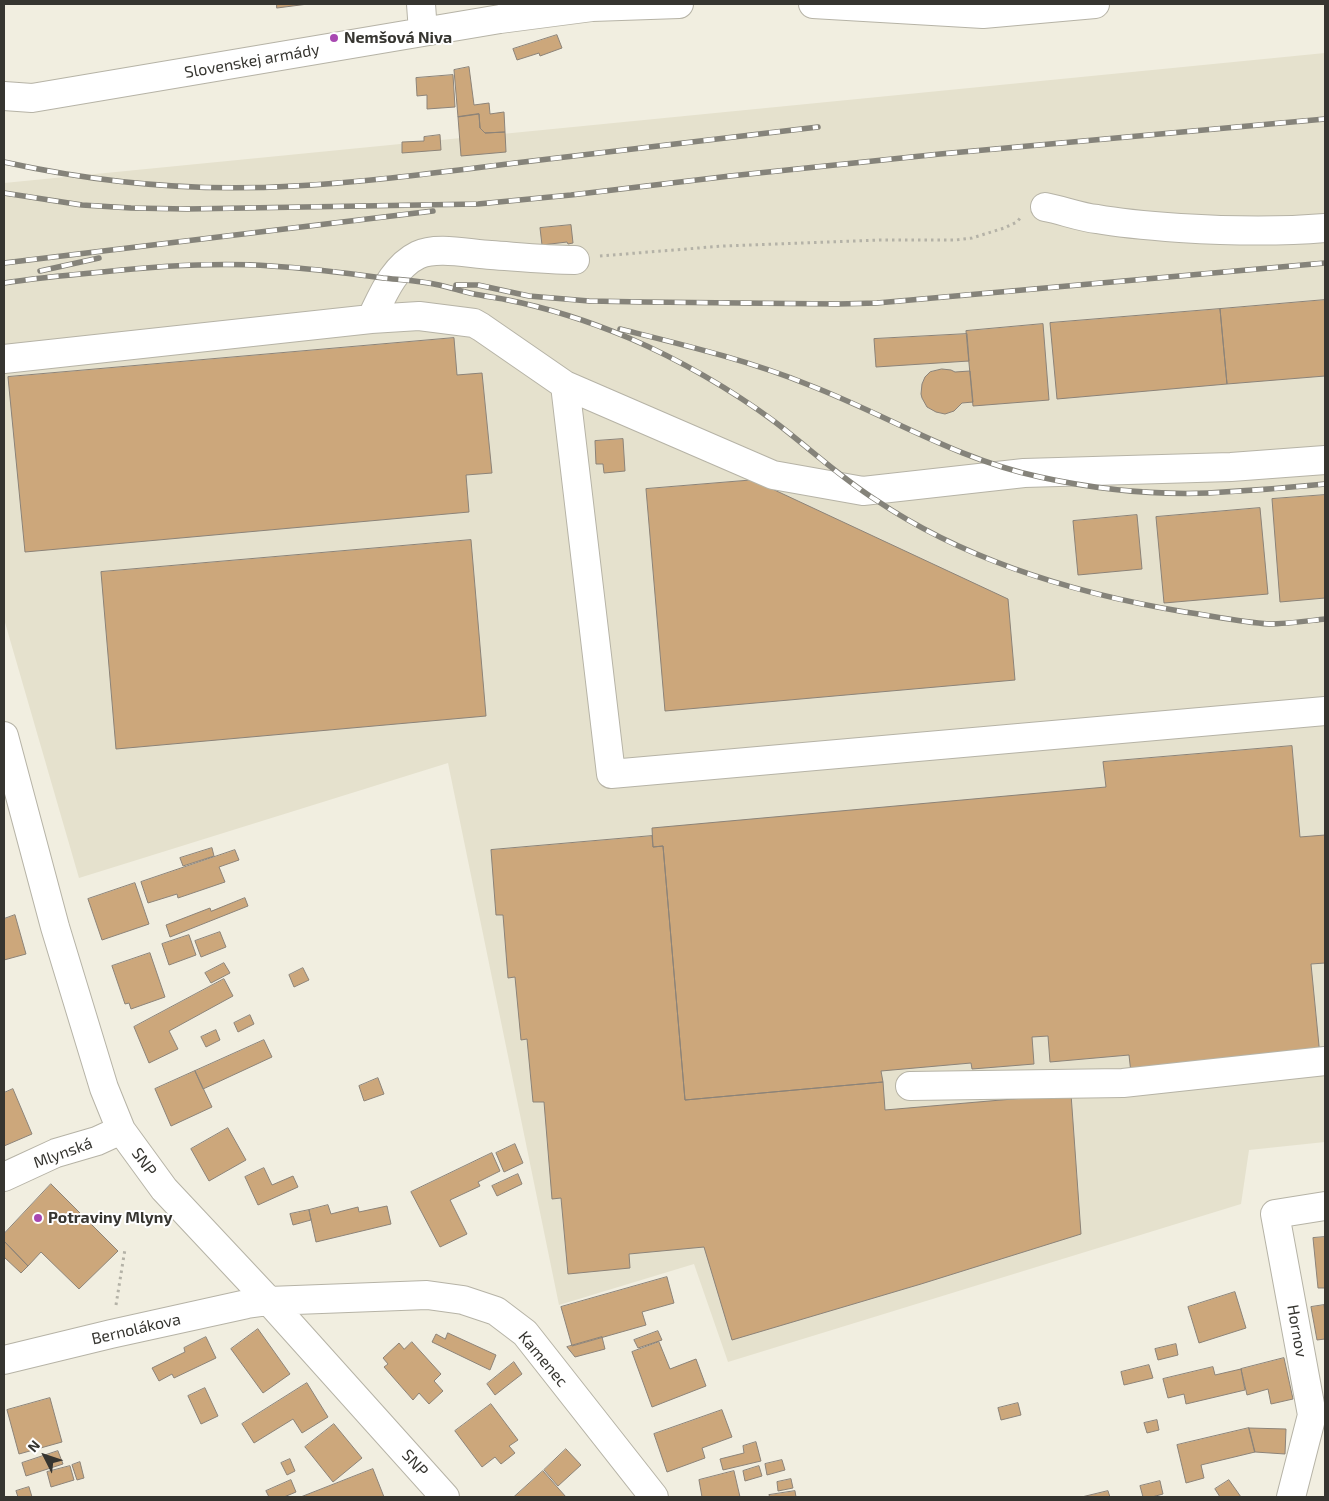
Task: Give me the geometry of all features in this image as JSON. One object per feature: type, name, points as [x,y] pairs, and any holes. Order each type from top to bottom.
[{"type":"street","points":[[421,4],[423,32]]},
{"type":"street","name":"Slovenskej armády","points":[[4,96],[32,98],[423,32],[499,11],[679,4]]},
{"type":"street","points":[[814,4],[983,14],[1095,4]]},
{"type":"street","points":[[1045,207],[1064,210],[1095,219],[1152,226],[1226,231],[1325,228]]},
{"type":"street","points":[[370,320],[392,279],[418,255],[450,251],[576,260]]},
{"type":"street","points":[[4,358],[419,316],[474,324],[565,385],[773,475],[863,491],[1024,473],[1231,467],[1325,460]]},
{"type":"street","points":[[565,385],[611,774],[1325,711]]},
{"type":"street","name":"SNP","points":[[4,736],[55,927],[104,1088],[121,1130],[164,1189],[269,1301],[445,1497]]},
{"type":"street","points":[[910,1086],[1123,1083],[1325,1061]]},
{"type":"street","name":"Mlynská","points":[[4,1177],[56,1153],[97,1141],[121,1130]]},
{"type":"street","name":"Hornov","points":[[1291,1497],[1312,1415],[1275,1214],[1325,1206]]},
{"type":"street","name":"Kamenec","points":[[269,1301],[427,1295],[463,1300],[496,1311],[525,1333],[654,1497]]},
{"type":"street","name":"Bernolákova","points":[[4,1360],[111,1334],[247,1304],[269,1301]]},
{"type":"path","points":[[576,260],[609,254],[724,246],[879,240],[956,240],[972,238],[1004,228]]},
{"type":"path","points":[[115,1311],[125,1249]]},
{"type":"shaded area","points":[[1325,53],[1325,1142],[1249,1150],[1241,1204],[728,1362],[694,1264],[559,1305],[448,763],[79,878],[4,619],[4,183]]},
{"type":"building","points":[[277,4],[308,4],[277,8]]},
{"type":"building","points":[[557,35],[562,48],[540,56],[539,53],[517,60],[513,49]]},
{"type":"building","points":[[469,67],[474,105],[489,103],[490,114],[504,112],[505,132],[485,133],[480,128],[479,114],[458,117],[454,70]]},
{"type":"building","points":[[453,75],[455,107],[427,109],[427,95],[417,96],[416,78]]},
{"type":"building","points":[[479,114],[480,128],[485,133],[505,132],[506,152],[461,156],[458,117]]},
{"type":"building","points":[[440,135],[441,150],[402,153],[402,142],[424,141],[424,137]]},
{"type":"building","points":[[571,225],[573,243],[542,245],[540,228]]},
{"type":"building","points":[[1325,300],[1325,376],[1227,384],[1220,309]]},
{"type":"building","points":[[1220,309],[1227,384],[1057,399],[1050,323]]},
{"type":"building","points":[[1043,324],[1049,400],[973,406],[966,331]]},
{"type":"building","points":[[967,334],[969,361],[876,367],[874,339]]},
{"type":"building","points":[[454,338],[457,375],[482,373],[492,473],[466,475],[469,512],[25,552],[8,377]]},
{"type":"building","points":[[942,369],[955,372],[970,371],[973,402],[962,403],[954,411],[945,414],[927,407],[921,394],[922,384],[930,372]]},
{"type":"building","points":[[623,439],[625,471],[604,473],[603,464],[596,464],[595,441]]},
{"type":"building","points":[[753,480],[1008,599],[1015,680],[665,711],[646,489]]},
{"type":"building","points":[[1325,495],[1325,598],[1280,602],[1272,499]]},
{"type":"building","points":[[1260,508],[1268,594],[1164,603],[1156,517]]},
{"type":"building","points":[[1137,515],[1142,569],[1078,575],[1073,521]]},
{"type":"building","points":[[471,540],[486,716],[116,749],[101,572]]},
{"type":"building","points":[[1292,746],[1300,837],[1325,835],[1325,963],[1311,964],[1320,1056],[1131,1073],[1129,1055],[1050,1062],[1048,1036],[1032,1037],[1034,1064],[972,1069],[971,1063],[881,1071],[883,1082],[685,1100],[663,846],[653,847],[652,828],[1106,787],[1103,762]]},
{"type":"building","points":[[652,836],[653,847],[663,846],[685,1100],[883,1082],[885,1110],[1071,1094],[1081,1234],[732,1340],[704,1247],[629,1254],[630,1268],[568,1274],[561,1198],[552,1199],[544,1102],[533,1102],[527,1039],[521,1040],[515,977],[508,978],[503,915],[496,915],[491,850]]},
{"type":"building","points":[[212,848],[214,856],[183,866],[180,858]]},
{"type":"building","points":[[235,850],[239,860],[219,867],[225,882],[178,898],[177,894],[148,903],[141,882]]},
{"type":"building","points":[[135,883],[149,924],[102,940],[88,899]]},
{"type":"building","points":[[245,898],[248,906],[170,937],[166,925],[210,908],[211,911]]},
{"type":"building","points":[[15,915],[26,954],[4,960],[4,919]]},
{"type":"building","points":[[220,932],[226,947],[201,957],[195,941]]},
{"type":"building","points":[[189,935],[196,955],[169,965],[162,944]]},
{"type":"building","points":[[150,953],[165,997],[131,1009],[129,1003],[125,1004],[112,966]]},
{"type":"building","points":[[224,963],[230,973],[211,983],[205,973]]},
{"type":"building","points":[[303,968],[309,980],[294,987],[289,975]]},
{"type":"building","points":[[224,979],[233,996],[169,1031],[178,1049],[149,1063],[134,1027]]},
{"type":"building","points":[[250,1015],[254,1024],[238,1032],[234,1023]]},
{"type":"building","points":[[216,1030],[220,1040],[206,1047],[201,1037]]},
{"type":"building","points":[[264,1040],[272,1057],[203,1089],[195,1071]]},
{"type":"building","points":[[195,1071],[212,1107],[171,1126],[155,1089]]},
{"type":"building","points":[[378,1078],[384,1094],[364,1101],[359,1086]]},
{"type":"building","points":[[13,1089],[32,1134],[4,1146],[4,1093]]},
{"type":"building","points":[[228,1128],[246,1160],[209,1181],[191,1149]]},
{"type":"building","points":[[515,1144],[523,1163],[504,1172],[496,1153]]},
{"type":"building","points":[[492,1153],[500,1171],[478,1182],[480,1186],[450,1200],[467,1234],[440,1247],[411,1192]]},
{"type":"building","points":[[264,1168],[272,1185],[293,1176],[298,1187],[258,1205],[245,1177]]},
{"type":"building","points":[[518,1174],[522,1184],[497,1196],[492,1186]]},
{"type":"building","points":[[51,1184],[118,1251],[79,1289],[41,1252],[28,1266],[4,1241],[4,1234]]},
{"type":"building","points":[[328,1205],[331,1214],[358,1207],[359,1212],[387,1206],[391,1224],[316,1242],[309,1210]]},
{"type":"building","points":[[309,1210],[311,1220],[293,1225],[290,1214]]},
{"type":"building","points":[[1325,1237],[1325,1288],[1318,1288],[1313,1238]]},
{"type":"building","points":[[4,1241],[28,1266],[21,1273],[4,1257]]},
{"type":"building","points":[[667,1277],[674,1303],[642,1312],[646,1325],[572,1346],[561,1307]]},
{"type":"building","points":[[1235,1292],[1246,1328],[1199,1343],[1188,1307]]},
{"type":"building","points":[[1324,1305],[1325,1339],[1317,1340],[1311,1307]]},
{"type":"building","points":[[258,1329],[290,1374],[263,1393],[231,1349]]},
{"type":"building","points":[[658,1331],[662,1340],[638,1348],[634,1340]]},
{"type":"building","points":[[448,1333],[496,1355],[490,1370],[432,1342],[436,1334],[445,1339]]},
{"type":"building","points":[[206,1337],[216,1358],[174,1378],[172,1374],[159,1381],[152,1368],[185,1352],[184,1348]]},
{"type":"building","points":[[602,1337],[605,1349],[575,1357],[567,1347]]},
{"type":"building","points":[[412,1342],[441,1374],[434,1381],[443,1391],[429,1404],[419,1393],[413,1400],[384,1367],[388,1364],[383,1358],[399,1343],[404,1349]]},
{"type":"building","points":[[659,1342],[670,1369],[696,1359],[706,1386],[652,1407],[632,1352]]},
{"type":"building","points":[[1176,1344],[1178,1355],[1158,1360],[1155,1349]]},
{"type":"building","points":[[1284,1358],[1293,1399],[1271,1404],[1268,1389],[1247,1395],[1241,1369]]},
{"type":"building","points":[[514,1362],[522,1374],[495,1395],[487,1384]]},
{"type":"building","points":[[1149,1365],[1153,1378],[1124,1385],[1121,1372]]},
{"type":"building","points":[[1213,1367],[1215,1375],[1241,1369],[1245,1390],[1186,1404],[1184,1394],[1168,1398],[1163,1379]]},
{"type":"building","points":[[307,1383],[328,1417],[302,1433],[293,1419],[254,1443],[242,1424]]},
{"type":"building","points":[[205,1388],[218,1416],[201,1424],[188,1396]]},
{"type":"building","points":[[50,1398],[62,1442],[19,1454],[7,1410]]},
{"type":"building","points":[[1018,1403],[1021,1415],[1001,1420],[998,1408]]},
{"type":"building","points":[[491,1404],[518,1440],[509,1446],[515,1453],[501,1464],[495,1457],[482,1467],[455,1431]]},
{"type":"building","points":[[722,1410],[732,1437],[702,1448],[705,1458],[667,1472],[654,1434]]},
{"type":"building","points":[[1157,1420],[1159,1430],[1147,1433],[1144,1423]]},
{"type":"building","points":[[334,1424],[362,1458],[333,1482],[305,1447]]},
{"type":"building","points":[[1249,1428],[1255,1452],[1201,1465],[1204,1478],[1186,1483],[1177,1445]]},
{"type":"building","points":[[1249,1428],[1286,1429],[1285,1454],[1255,1452]]},
{"type":"building","points":[[756,1442],[761,1461],[723,1470],[720,1459],[744,1453],[743,1446]]},
{"type":"building","points":[[566,1449],[581,1465],[558,1486],[544,1470]]},
{"type":"building","points":[[58,1451],[63,1464],[26,1476],[22,1463]]},
{"type":"building","points":[[290,1459],[295,1471],[287,1475],[281,1463]]},
{"type":"building","points":[[782,1460],[785,1470],[767,1475],[765,1464]]},
{"type":"building","points":[[80,1462],[84,1478],[77,1480],[72,1465]]},
{"type":"building","points":[[70,1466],[74,1480],[51,1487],[47,1472]]},
{"type":"building","points":[[759,1466],[762,1476],[745,1481],[743,1471]]},
{"type":"building","points":[[373,1469],[384,1497],[301,1497]]},
{"type":"building","points":[[543,1471],[566,1497],[514,1497]]},
{"type":"building","points":[[734,1471],[740,1497],[702,1497],[699,1480]]},
{"type":"building","points":[[791,1479],[793,1488],[778,1491],[777,1482]]},
{"type":"building","points":[[291,1480],[296,1492],[284,1497],[269,1497],[266,1491]]},
{"type":"building","points":[[1229,1480],[1241,1497],[1220,1497],[1215,1489]]},
{"type":"building","points":[[1160,1481],[1163,1494],[1143,1497],[1140,1486]]},
{"type":"building","points":[[29,1487],[32,1497],[18,1497],[16,1491]]},
{"type":"building","points":[[795,1491],[796,1497],[770,1497],[769,1495]]},
{"type":"building","points":[[1108,1491],[1110,1497],[1082,1497]]},
{"type":"railway","points":[[4,193],[82,205],[131,208],[187,209],[478,204],[940,154],[1325,119]]},
{"type":"railway","points":[[4,162],[76,175],[148,184],[185,187],[258,188],[405,176],[818,127]]},
{"type":"railway","points":[[4,263],[433,211]]},
{"type":"railway","points":[[40,271],[99,258]]},
{"type":"railway","points":[[456,285],[478,285],[529,296],[589,301],[838,304],[877,303],[1325,263]]},
{"type":"railway","points":[[4,283],[65,275],[165,266],[250,265],[313,269],[425,282],[554,311],[629,338],[666,355],[704,376],[741,398],[775,422],[837,472],[876,500],[911,522],[986,558],[1064,585],[1144,605],[1269,624],[1325,619]]},
{"type":"railway","points":[[620,329],[716,354],[786,376],[838,397],[951,448],[1009,469],[1040,477],[1102,488],[1166,493],[1223,492],[1325,484]]},
{"type":"place","name":"Nemšová Niva","points":[[334,38]]},
{"type":"place","name":"Potraviny Mlyny","points":[[38,1218]]}]
